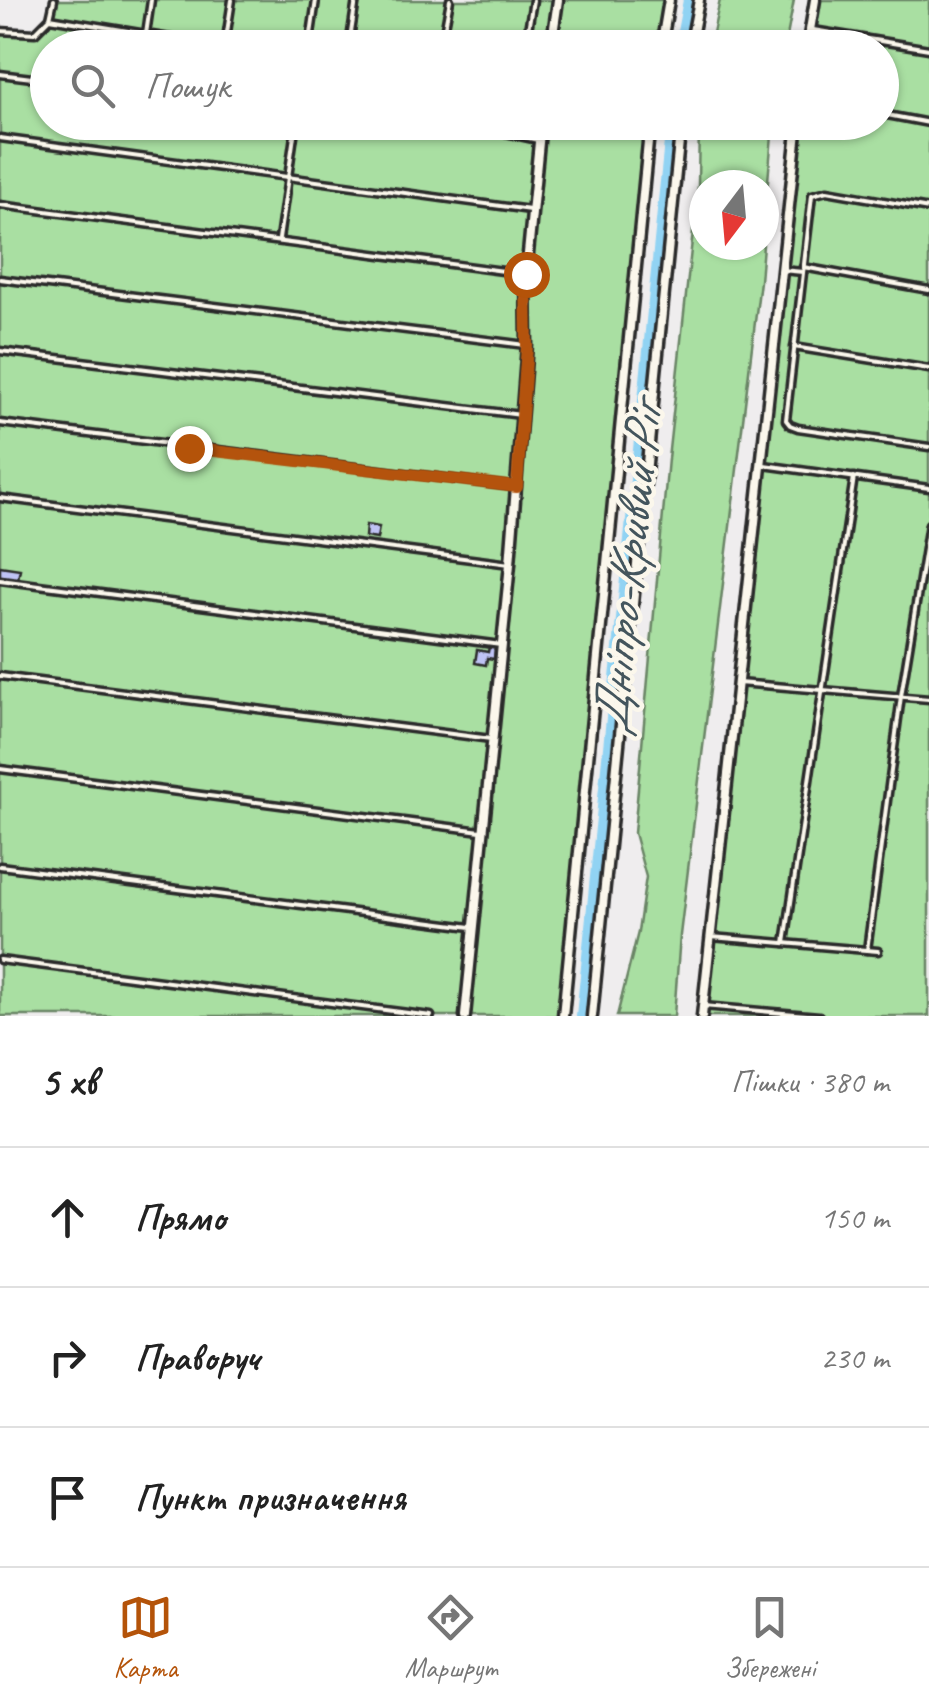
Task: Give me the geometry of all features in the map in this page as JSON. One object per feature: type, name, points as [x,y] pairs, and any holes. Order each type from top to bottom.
[{"type":"street","points":[[554,30],[558,0]]},
{"type":"street","points":[[664,30],[669,0]]},
{"type":"street","points":[[693,30],[699,0]]},
{"type":"street","points":[[808,30],[815,0]]},
{"type":"street","points":[[465,1016],[517,487],[527,346],[526,274],[539,140]]},
{"type":"street","points":[[563,1016],[648,140]]},
{"type":"street","points":[[592,1016],[679,140]]},
{"type":"street","points":[[703,1011],[796,140]]},
{"type":"lane","points":[[38,30],[50,18],[54,0]]},
{"type":"lane","points":[[147,30],[151,0]]},
{"type":"lane","points":[[229,30],[232,0]]},
{"type":"lane","points":[[311,30],[316,0]]},
{"type":"lane","points":[[351,30],[356,0]]},
{"type":"lane","points":[[444,30],[450,0]]},
{"type":"lane","points":[[528,30],[533,0]]},
{"type":"lane","points":[[50,18],[122,30]]},
{"type":"lane","points":[[0,31],[30,33]]},
{"type":"lane","points":[[899,44],[929,49]]},
{"type":"lane","points":[[0,74],[30,78]]},
{"type":"lane","points":[[899,117],[929,122]]},
{"type":"lane","points":[[0,138],[533,211]]},
{"type":"lane","points":[[279,239],[294,140]]},
{"type":"lane","points":[[929,209],[818,192],[812,196],[787,412],[790,426],[929,447]]},
{"type":"lane","points":[[0,205],[526,274]]},
{"type":"lane","points":[[781,270],[929,290]]},
{"type":"lane","points":[[0,279],[527,346]]},
{"type":"lane","points":[[794,348],[929,369]]},
{"type":"lane","points":[[0,351],[522,415]]},
{"type":"lane","points":[[0,423],[517,487]]},
{"type":"lane","points":[[760,464],[929,488]]},
{"type":"lane","points":[[785,943],[854,477]]},
{"type":"lane","points":[[0,498],[510,564]]},
{"type":"lane","points":[[866,950],[929,524]]},
{"type":"lane","points":[[0,580],[502,645]]},
{"type":"lane","points":[[0,676],[494,740]]},
{"type":"lane","points":[[738,683],[929,699]]},
{"type":"lane","points":[[0,768],[484,832]]},
{"type":"lane","points":[[0,866],[475,928]]},
{"type":"lane","points":[[711,937],[878,951]]},
{"type":"lane","points":[[0,960],[430,1016]]},
{"type":"lane","points":[[703,1011],[820,1016]]},
{"type":"green space","points":[[54,0],[669,0],[664,30],[38,30],[50,18]]},
{"type":"green space","points":[[720,0],[794,0],[788,30],[714,30]]},
{"type":"green space","points":[[815,0],[929,0],[929,1016],[702,1016],[796,140],[899,140],[899,30],[810,30]]},
{"type":"green space","points":[[0,31],[30,33],[30,140],[648,140],[563,1016],[0,1016]]},
{"type":"green space","points":[[699,140],[772,140],[769,170],[698,170]]},
{"type":"green space","points":[[690,260],[762,260],[680,935],[674,1016],[617,1016],[638,932],[646,877],[634,833]]},
{"type":"building","points":[[366,525],[379,527],[377,539],[365,537]]},
{"type":"building","points":[[0,566],[20,569],[18,579],[0,576]]},
{"type":"building","points":[[489,647],[495,647],[494,659],[487,658],[486,665],[475,663],[477,650],[488,652]]},
{"type":"waterway","name":"Дніпро-Кривий Ріг","points":[[682,30],[688,0]]},
{"type":"waterway","name":"Дніпро-Кривий Ріг","points":[[581,1016],[669,140]]},
{"type":"route","points":[[189,448],[517,487],[528,326],[526,274]]}]
